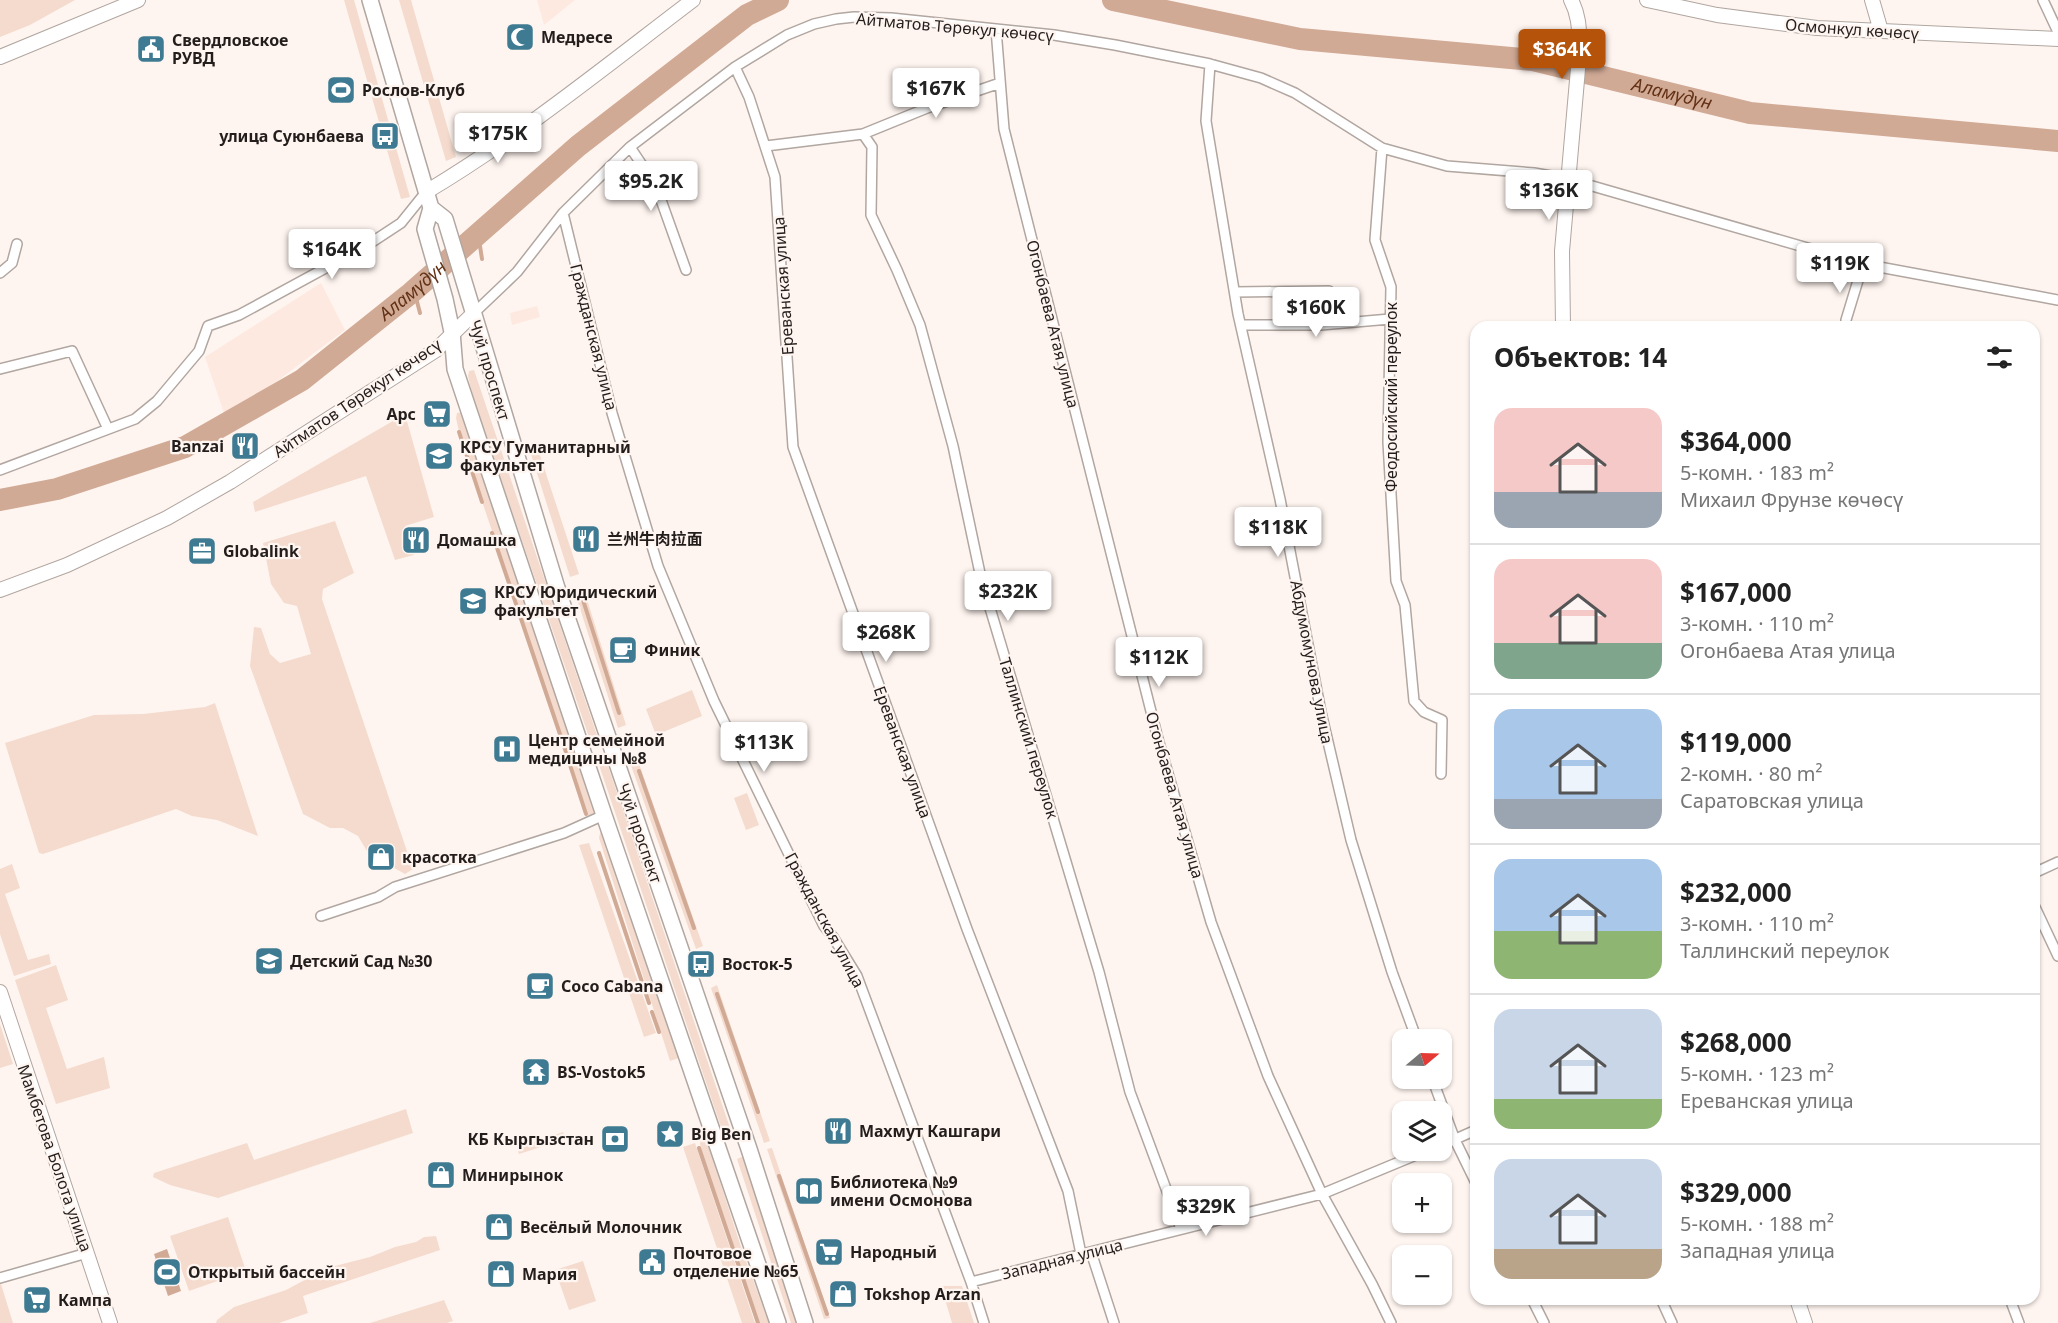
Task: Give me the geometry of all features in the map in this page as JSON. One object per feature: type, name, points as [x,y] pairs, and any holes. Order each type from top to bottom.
[{"type":"main road","points":[[370,0],[431,208]]},
{"type":"main road","name":"Чуй проспект","points":[[778,1323],[604,815],[455,369],[452,332],[445,299],[425,229],[431,208],[445,219],[557,588],[745,1139],[805,1323]]},
{"type":"main road","points":[[719,1149],[745,1139]]},
{"type":"street","points":[[0,57],[138,0]]},
{"type":"street","points":[[0,470],[135,419],[157,401],[199,351],[208,326],[239,315],[366,246],[401,223],[426,192],[459,172],[551,108],[693,0]]},
{"type":"street","points":[[1563,321],[1562,251],[1580,46],[1579,22],[1571,0]]},
{"type":"street","name":"Осмонкул көчөсү","points":[[1647,0],[1717,15],[1817,28],[2058,39]]},
{"type":"street","points":[[1872,0],[1881,31]]},
{"type":"street","points":[[2043,0],[2058,32]]},
{"type":"street","name":"Айтматов Төрөкул көчөсү","points":[[0,590],[66,565],[176,513],[230,482],[436,350],[452,332],[517,272],[563,213],[630,147],[735,67],[787,35],[814,24],[854,16],[996,29],[1115,45],[1210,64],[1261,78],[1295,93],[1382,148],[1447,165],[1534,173],[1568,179],[1863,264],[2058,300]]},
{"type":"street","name":"Огонбаева Атая улица","points":[[996,29],[1004,129],[1158,738],[1211,922],[1268,1076],[1322,1194],[1391,1323]]},
{"type":"street","name":"Абдумомунова улица","points":[[1210,64],[1206,121],[1234,292],[1280,499],[1321,712],[1351,840],[1392,972],[1413,1029]]},
{"type":"street","name":"Ереванская улица","points":[[735,67],[749,97],[775,177],[793,447],[967,929],[1068,1191],[1081,1254]]},
{"type":"street","points":[[766,146],[863,134],[927,108],[1000,83]]},
{"type":"street","name":"Таллинский переулок","points":[[863,134],[872,147],[871,215],[920,324],[953,446],[981,578],[1099,972],[1130,1092],[1181,1229]]},
{"type":"street","points":[[630,147],[656,186],[686,270]]},
{"type":"street","name":"Феодосийский переулок","points":[[1382,148],[1375,240],[1391,288],[1388,442],[1396,581],[1405,604],[1414,701],[1424,712],[1442,720],[1441,774]]},
{"type":"street","name":"Гражданская улица","points":[[563,213],[612,413],[658,566],[722,716],[824,926],[857,976],[971,1282],[984,1323]]},
{"type":"street","points":[[0,273],[12,262],[17,244]]},
{"type":"street","points":[[1846,321],[1863,264]]},
{"type":"street","points":[[1234,292],[1329,291]]},
{"type":"street","points":[[1241,325],[1321,325],[1390,319]]},
{"type":"street","points":[[0,369],[72,351],[108,429]]},
{"type":"street","points":[[321,916],[378,897],[395,886],[564,833],[604,815]]},
{"type":"street","points":[[2040,870],[2058,862]]},
{"type":"street","points":[[2040,918],[2058,956]]},
{"type":"street","name":"Мамбетова Болота улица","points":[[0,992],[110,1323]]},
{"type":"street","points":[[1436,1089],[1455,1140],[1470,1171]]},
{"type":"street","points":[[1452,1141],[1470,1133]]},
{"type":"street","name":"Западная улица","points":[[971,1282],[1322,1194],[1402,1161]]},
{"type":"street","points":[[1091,1252],[1113,1323]]},
{"type":"street","points":[[0,1278],[87,1253]]},
{"type":"street","points":[[1535,1305],[1544,1323]]},
{"type":"street","points":[[1664,1305],[1672,1323]]},
{"type":"street","points":[[1799,1305],[1805,1323]]},
{"type":"street","points":[[2012,1305],[2019,1323]]},
{"type":"shaded area","points":[[0,0],[75,0],[30,25],[0,37]]},
{"type":"shaded area","points":[[344,0],[354,0],[410,197],[401,199]]},
{"type":"shaded area","points":[[399,0],[411,0],[456,157],[446,161]]},
{"type":"shaded area","points":[[537,0],[575,0],[544,25]]},
{"type":"shaded area","points":[[321,283],[345,330],[268,388],[224,413],[205,357]]},
{"type":"shaded area","points":[[537,306],[540,317],[512,325],[510,313]]},
{"type":"shaded area","points":[[474,370],[600,744],[592,746],[472,394],[468,376],[469,371]]},
{"type":"shaded area","points":[[462,412],[597,812],[588,816],[460,436],[456,418],[457,413]]},
{"type":"shaded area","points":[[405,414],[434,517],[405,526],[414,555],[395,560],[366,476],[255,512],[253,502]]},
{"type":"shaded area","points":[[536,443],[579,574],[570,577],[528,445]]},
{"type":"shaded area","points":[[335,521],[354,573],[323,589],[322,599],[413,869],[405,874],[387,864],[392,854],[376,845],[368,853],[358,836],[343,828],[330,828],[303,814],[250,666],[254,627],[261,628],[270,654],[280,663],[311,654],[297,606],[284,603],[271,584],[263,543]]},
{"type":"shaded area","points":[[585,593],[626,725],[618,728],[577,599]]},
{"type":"shaded area","points":[[692,690],[702,716],[656,735],[646,709]]},
{"type":"shaded area","points":[[215,703],[258,836],[217,820],[192,816],[176,809],[43,854],[39,853],[5,743],[94,715],[143,714],[205,707]]},
{"type":"shaded area","points":[[636,755],[703,946],[696,949],[628,757]]},
{"type":"shaded area","points":[[607,763],[730,1128],[722,1130],[599,765]]},
{"type":"shaded area","points":[[747,793],[759,825],[746,830],[734,798]]},
{"type":"shaded area","points":[[605,831],[679,1058],[670,1061],[599,838],[600,833]]},
{"type":"shaded area","points":[[589,843],[656,1033],[644,1037],[579,845]]},
{"type":"shaded area","points":[[12,864],[20,888],[5,894],[28,960],[49,954],[51,964],[14,976],[0,934],[0,869]]},
{"type":"shaded area","points":[[56,965],[68,1000],[46,1008],[67,1069],[104,1057],[110,1088],[56,1104],[15,980]]},
{"type":"shaded area","points":[[717,985],[770,1141],[764,1143],[711,988]]},
{"type":"shaded area","points":[[0,1024],[13,1064],[0,1068]]},
{"type":"shaded area","points":[[406,1109],[413,1133],[218,1198],[170,1185],[153,1177],[154,1173],[247,1143],[254,1160]]},
{"type":"shaded area","points":[[563,1132],[565,1136],[563,1140],[519,1154],[517,1148]]},
{"type":"shaded area","points":[[701,1138],[706,1138],[742,1250],[769,1323],[760,1323],[704,1162]]},
{"type":"shaded area","points":[[695,1143],[755,1323],[742,1323],[683,1147]]},
{"type":"shaded area","points":[[772,1148],[830,1318],[824,1319],[767,1149]]},
{"type":"shaded area","points":[[744,1156],[800,1323],[791,1323],[737,1159]]},
{"type":"shaded area","points":[[228,1217],[246,1271],[189,1291],[170,1236]]},
{"type":"shaded area","points":[[436,1236],[440,1250],[303,1296],[308,1313],[279,1323],[216,1323],[234,1307],[286,1290],[327,1268],[370,1257],[416,1242],[424,1237]]},
{"type":"shaded area","name":"Открытый бассейн","points":[[167,1249],[181,1291],[168,1296],[154,1254]]},
{"type":"shaded area","points":[[583,1261],[596,1301],[569,1310],[555,1270]]},
{"type":"shaded area","points":[[1,1284],[13,1323],[0,1323]]},
{"type":"shaded area","points":[[941,1286],[962,1286],[974,1323],[952,1323]]},
{"type":"shaded area","points":[[444,1300],[453,1321],[447,1323],[370,1323]]},
{"type":"waterway","name":"Аламүдүн","points":[[0,500],[57,489],[185,447],[302,380],[411,293],[578,146],[747,15],[778,0]]},
{"type":"waterway","name":"Аламүдүн","points":[[1113,0],[1300,39],[1533,60],[1750,113],[2058,141]]},
{"type":"waterway","points":[[478,233],[482,259]]},
{"type":"waterway","points":[[414,290],[420,313]]},
{"type":"waterway","points":[[459,432],[482,502]]},
{"type":"waterway","points":[[492,533],[566,752]]},
{"type":"waterway","points":[[583,600],[619,713]]},
{"type":"waterway","points":[[570,765],[586,814]]},
{"type":"waterway","points":[[639,771],[694,928]]},
{"type":"waterway","points":[[599,853],[649,1003]]},
{"type":"waterway","points":[[717,994],[758,1112]]},
{"type":"waterway","points":[[652,1012],[659,1032]]},
{"type":"waterway","points":[[699,1148],[758,1323]]},
{"type":"waterway","points":[[779,1176],[827,1314]]},
{"type":"place","name":"Медресе","points":[[520,37]]},
{"type":"place","name":"Свердловское РУВД","points":[[151,49]]},
{"type":"place","name":"Рослов-Клуб","points":[[341,90]]},
{"type":"place","name":"улица Суюнбаева","points":[[385,136]]},
{"type":"place","name":"Арс","points":[[437,414]]},
{"type":"place","name":"Banzai","points":[[245,446]]},
{"type":"place","name":"КРСУ Гуманитарный факультет","points":[[439,456]]},
{"type":"place","name":"兰州牛肉拉面","points":[[586,539]]},
{"type":"place","name":"Домашка","points":[[416,540]]},
{"type":"place","name":"Globalink","points":[[202,551]]},
{"type":"place","name":"КРСУ Юридический факультет","points":[[473,601]]},
{"type":"place","name":"Финик","points":[[623,650]]},
{"type":"place","name":"Центр семейной медицины №8","points":[[507,749]]},
{"type":"place","name":"красотка","points":[[381,857]]},
{"type":"place","name":"Детский Сад №30","points":[[269,961]]},
{"type":"place","name":"Восток-5","points":[[701,964]]},
{"type":"place","name":"Coco Cabana","points":[[540,986]]},
{"type":"place","name":"BS-Vostok5","points":[[536,1072]]},
{"type":"place","name":"Махмут Кашгари","points":[[838,1131]]},
{"type":"place","name":"Big Ben","points":[[670,1134]]},
{"type":"place","name":"КБ Кыргызстан","points":[[615,1139]]},
{"type":"place","name":"Минирынок","points":[[441,1175]]},
{"type":"place","name":"Библиотека №9 имени Осмонова","points":[[809,1191]]},
{"type":"place","name":"Весёлый Молочник","points":[[499,1227]]},
{"type":"place","name":"Народный","points":[[829,1252]]},
{"type":"place","name":"Почтовое отделение №65","points":[[652,1262]]},
{"type":"place","name":"Открытый бассейн","points":[[167,1272]]},
{"type":"place","name":"Мария","points":[[501,1274]]},
{"type":"place","name":"Tokshop Arzan","points":[[843,1294]]},
{"type":"place","name":"Кампа","points":[[37,1300]]}]
